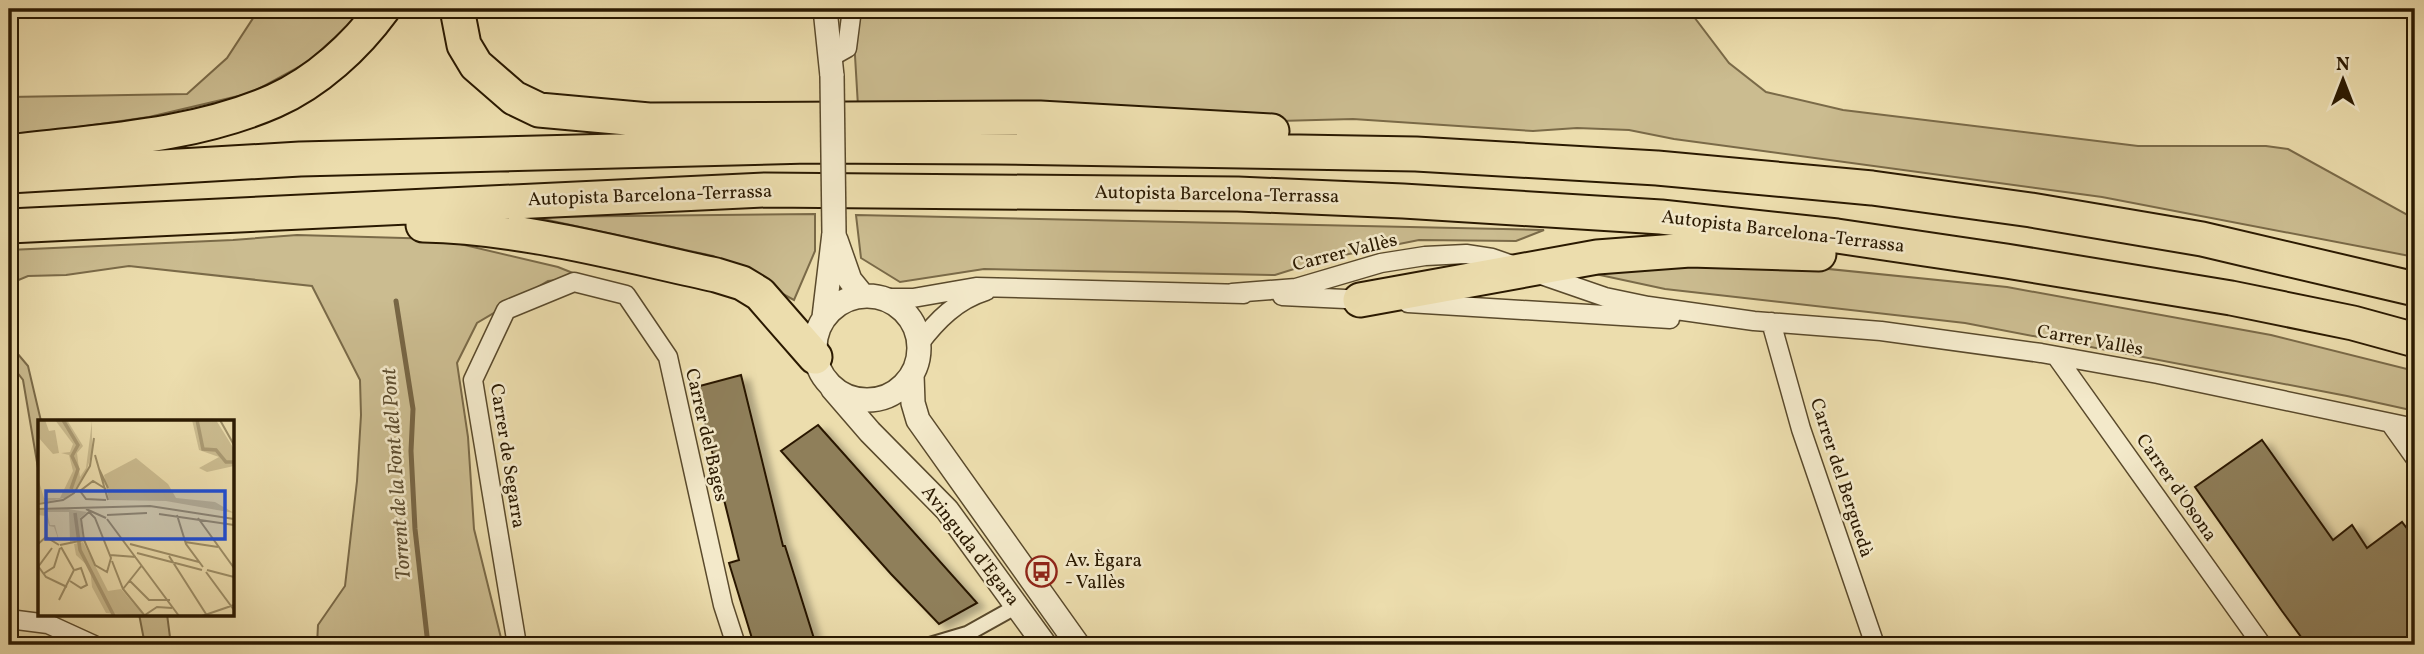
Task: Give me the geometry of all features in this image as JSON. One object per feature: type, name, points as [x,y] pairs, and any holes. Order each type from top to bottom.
[{"type":"highway","points":[[9,152],[138,136],[224,119],[276,100],[314,78],[345,51],[383,9]]},
{"type":"highway","points":[[457,9],[464,45],[476,65],[514,97],[539,110],[649,120],[1040,118],[1265,130],[1416,154]]},
{"type":"highway","points":[[9,176],[300,159],[796,146],[996,146],[1416,154],[1657,168],[1872,188],[2018,208],[2202,239],[2415,289]]},
{"type":"highway","name":"Autopista Barcelona-Terrassa","points":[[9,226],[765,190],[1238,194],[1404,201],[1661,216],[1837,236],[2231,298],[2353,323],[2415,340]]},
{"type":"highway","points":[[173,217],[312,227],[413,225],[495,230],[536,236],[716,275],[742,283],[760,294],[815,357]]},
{"type":"highway","points":[[1360,300],[1597,257],[1690,250],[2006,261]]},
{"type":"street","points":[[825,9],[831,66],[834,233],[824,317],[816,334],[815,357],[821,374],[832,388],[848,398],[865,401],[883,398],[906,383],[912,375],[918,358],[919,344],[914,326],[906,313],[891,302],[873,297],[850,280],[834,233]]},
{"type":"street","points":[[831,66],[848,48],[852,9]]},
{"type":"street","name":"Carrer Vallès","points":[[1232,293],[1296,288],[1381,263],[1425,256],[1466,254],[1492,258],[1605,297],[1648,306],[1762,322]]},
{"type":"street","name":"Carrer de Segarra","points":[[517,645],[473,380],[506,310],[574,282]]},
{"type":"street","name":"Carrer del Bages","points":[[574,282],[626,295],[668,357],[723,605],[736,645]]},
{"type":"street","name":"Carrer Vallès","points":[[873,297],[913,298],[976,286],[1232,293],[1881,331],[2056,356],[2158,374],[2415,428]]},
{"type":"street","name":"Carrer Vallès","points":[[919,344],[936,321],[960,303],[976,294],[1008,287]]},
{"type":"street","points":[[824,317],[846,300],[873,297]]},
{"type":"street","name":"Carrer del Berguedà","points":[[1762,322],[1875,645]]},
{"type":"street","name":"Carrer d'Osona","points":[[2056,356],[2262,645]]},
{"type":"street","name":"Avinguda d'Egara","points":[[912,375],[913,403],[918,420],[1078,645]]},
{"type":"street","name":"Avinguda d'Egara","points":[[832,388],[870,432],[947,510],[1045,645]]},
{"type":"street","points":[[2390,423],[2415,458]]},
{"type":"street","points":[[930,645],[967,634],[1017,606]]},
{"type":"street","points":[[9,619],[48,624],[94,645]]},
{"type":"shaded area","points":[[259,9],[366,9],[308,62],[251,93],[149,117],[9,137],[9,97],[187,94],[227,58]]},
{"type":"shaded area","points":[[847,9],[1688,9],[1729,63],[1766,92],[1843,110],[2138,146],[2266,146],[2288,149],[2415,219],[2415,257],[2102,197],[1674,139],[1629,130],[1577,128],[1533,131],[1353,119],[1247,122],[859,123],[854,39]]},
{"type":"shaded area","points":[[815,214],[815,251],[794,300],[713,256],[534,217]]},
{"type":"shaded area","points":[[856,215],[1544,230],[1516,241],[1419,240],[1329,258],[1275,275],[984,269],[900,282],[861,258]]},
{"type":"shaded area","points":[[297,235],[439,239],[558,267],[583,277],[548,281],[477,323],[457,363],[468,437],[474,529],[502,642],[490,645],[317,645],[318,625],[345,586],[357,481],[361,415],[360,380],[312,286],[129,266],[66,275],[28,276],[9,284],[9,250]]},
{"type":"shaded area","points":[[1700,256],[2007,287],[2271,335],[2415,371],[2415,411],[1965,323],[1665,289],[1572,269]]},
{"type":"shaded area","points":[[9,326],[17,353],[28,366],[41,420],[38,420],[38,468],[23,380],[9,362]]},
{"type":"shaded area","points":[[139,616],[167,616],[171,645],[145,645]]},
{"type":"building","points":[[741,375],[783,546],[816,645],[754,645],[729,563],[739,560],[696,387]]},
{"type":"building","points":[[818,425],[977,603],[939,624],[781,451]]},
{"type":"building","points":[[2262,440],[2333,540],[2352,525],[2367,548],[2402,522],[2415,539],[2415,645],[2307,645],[2195,487]]},
{"type":"waterway","name":"Torrent de la Font del Pont","points":[[396,301],[413,409],[411,451],[415,529],[428,645]]},
{"type":"place","name":"Av. Ègara - Vallès","points":[[1042,572]]}]
